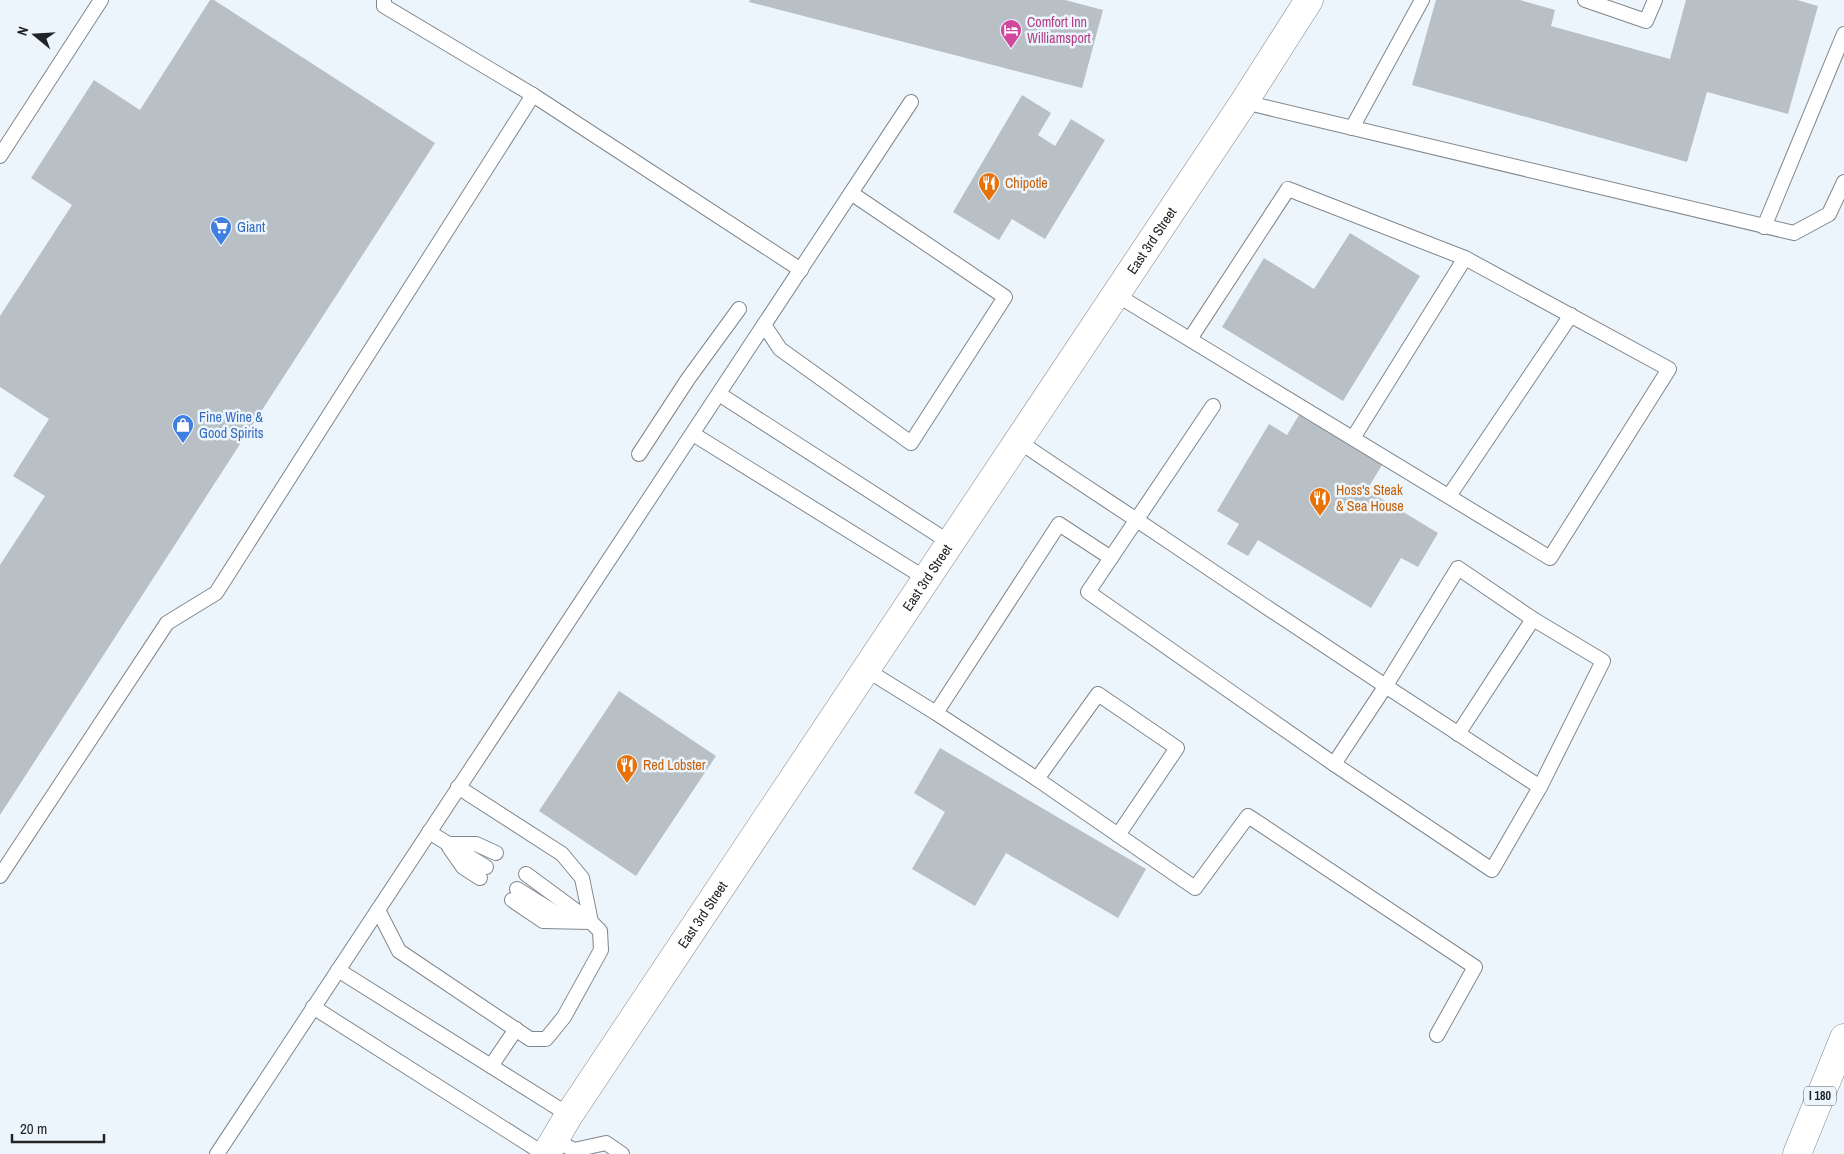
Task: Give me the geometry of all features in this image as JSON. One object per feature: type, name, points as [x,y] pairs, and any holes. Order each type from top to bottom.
[{"type":"main road","name":"East 3rd Street","points":[[559,1150],[568,1115],[1244,102],[1309,0]]},
{"type":"main road","name":"I 180","points":[[1797,1154],[1844,1038]]},
{"type":"lane","points":[[0,156],[101,0]]},
{"type":"lane","points":[[1352,128],[1422,0]]},
{"type":"lane","points":[[1585,0],[1646,21],[1655,0]]},
{"type":"lane","points":[[380,2],[533,95],[800,270]]},
{"type":"lane","points":[[1764,227],[1844,34]]},
{"type":"lane","points":[[0,876],[168,623],[216,593],[533,95]]},
{"type":"lane","points":[[217,1154],[911,102]]},
{"type":"lane","points":[[1244,102],[1794,234],[1829,214],[1844,182]]},
{"type":"lane","points":[[1115,294],[1550,558],[1669,369],[1465,258],[1288,189],[1190,339]]},
{"type":"lane","points":[[764,325],[780,349],[911,443],[1005,297],[851,193]]},
{"type":"lane","points":[[1353,438],[1465,258]]},
{"type":"lane","points":[[640,454],[688,379],[739,309]]},
{"type":"lane","points":[[1449,496],[1571,316]]},
{"type":"lane","points":[[718,394],[949,542]]},
{"type":"lane","points":[[1213,406],[1138,521],[1088,592],[1334,764],[1492,870],[1540,787],[1603,660],[1533,618],[1458,568],[1385,687],[1334,764]]},
{"type":"lane","points":[[693,434],[926,578]]},
{"type":"lane","points":[[1018,440],[1385,687],[1540,787]]},
{"type":"lane","points":[[936,713],[1059,524],[1112,558]]},
{"type":"lane","points":[[1458,734],[1533,618]]},
{"type":"lane","points":[[865,669],[1037,779],[1195,888],[1248,816],[1475,967],[1437,1035]]},
{"type":"lane","points":[[1037,779],[1098,694],[1177,748],[1118,835]]},
{"type":"lane","points":[[458,787],[562,854],[582,878],[591,922]]},
{"type":"lane","points":[[429,832],[448,844],[463,868],[483,872]]},
{"type":"lane","points":[[448,844],[476,844],[496,853]]},
{"type":"lane","points":[[378,910],[399,951],[530,1039],[546,1039],[564,1017],[601,950],[600,931],[591,922],[526,874]]},
{"type":"lane","points":[[515,894],[554,912],[591,922]]},
{"type":"lane","points":[[338,970],[568,1115]]},
{"type":"lane","points":[[314,1007],[559,1150],[606,1143],[622,1154]]},
{"type":"lane","points":[[491,1066],[516,1029]]},
{"type":"building","points":[[210,0],[214,0],[435,143],[0,815],[0,565],[45,496],[13,476],[49,419],[0,387],[0,316],[72,205],[31,178],[94,80],[140,110]]},
{"type":"building","name":"Comfort Inn Williamsport","points":[[750,0],[1065,0],[1103,10],[1082,88],[749,2]]},
{"type":"building","points":[[1436,0],[1520,0],[1555,10],[1551,26],[1670,59],[1686,0],[1797,0],[1818,6],[1788,114],[1707,92],[1687,162],[1412,85]]},
{"type":"building","points":[[1022,95],[1051,113],[1038,135],[1055,146],[1071,119],[1105,140],[1045,239],[1012,219],[999,240],[953,212]]},
{"type":"building","points":[[1350,233],[1420,276],[1343,401],[1222,327],[1264,258],[1314,289]]},
{"type":"building","name":"Hoss's Steak & Sea House","points":[[1299,415],[1382,465],[1367,490],[1438,533],[1418,567],[1401,558],[1371,608],[1258,540],[1248,556],[1227,544],[1239,524],[1217,511],[1269,424],[1287,435]]},
{"type":"building","name":"Red Lobster","points":[[619,691],[716,756],[636,876],[539,811]]},
{"type":"building","points":[[940,748],[1146,869],[1118,918],[1006,853],[975,906],[912,869],[945,812],[914,793]]},
{"type":"place","name":"Comfort Inn Williamsport","points":[[1011,49]]},
{"type":"place","name":"Chipotle","points":[[989,202]]},
{"type":"place","name":"Giant","points":[[221,246]]},
{"type":"place","name":"Fine Wine & Good Spirits","points":[[183,444]]},
{"type":"place","name":"Hoss's Steak & Sea House","points":[[1320,517]]},
{"type":"place","name":"Red Lobster","points":[[627,784]]}]
